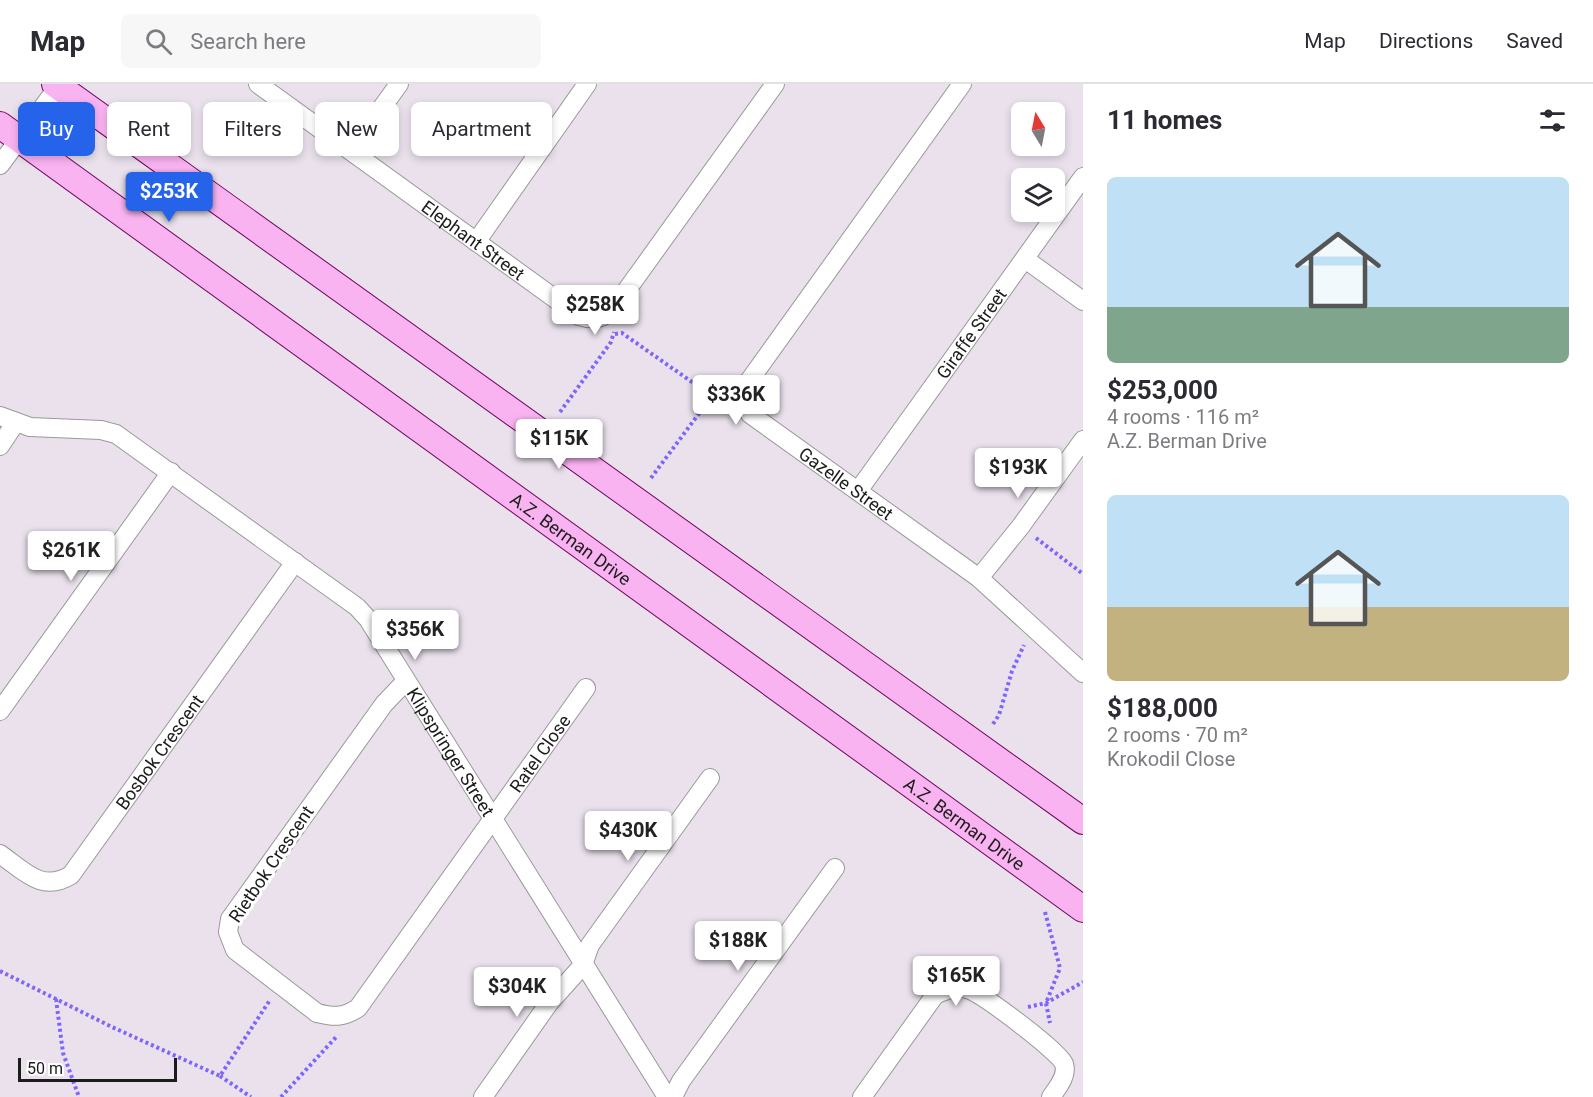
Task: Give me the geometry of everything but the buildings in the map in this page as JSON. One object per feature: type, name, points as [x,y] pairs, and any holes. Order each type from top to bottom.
[{"type":"main road","points":[[58,85],[1083,821]]},
{"type":"main road","name":"A.Z. Berman Drive","points":[[10,133],[1083,909]]},
{"type":"street","name":"Elephant Street","points":[[258,84],[315,125]]},
{"type":"street","points":[[386,102],[399,84]]},
{"type":"street","points":[[476,242],[587,84]]},
{"type":"street","points":[[603,317],[611,312],[775,84]]},
{"type":"street","points":[[744,401],[744,388],[962,84]]},
{"type":"street","points":[[0,165],[10,133],[58,85]]},
{"type":"street","name":"Elephant Street","points":[[358,156],[579,316],[588,319],[603,317]]},
{"type":"street","name":"Giraffe Street","points":[[858,491],[1083,177]]},
{"type":"street","points":[[1025,259],[1083,301]]},
{"type":"street","name":"Gazelle Street","points":[[744,401],[750,414],[979,578],[1083,674]]},
{"type":"street","points":[[0,446],[8,419]]},
{"type":"street","name":"Klipspringer Street","points":[[8,419],[30,427],[100,430],[116,434],[357,607],[368,620],[667,1097]]},
{"type":"street","points":[[979,578],[1021,526],[1083,440]]},
{"type":"street","points":[[0,711],[171,472]]},
{"type":"street","name":"Bosbok Crescent","points":[[0,854],[32,878],[46,883],[59,883],[71,875],[295,562]]},
{"type":"street","name":"Rietbok Crescent","points":[[339,1017],[316,1013],[235,950],[228,932],[230,919],[384,704],[406,681]]},
{"type":"street","name":"Ratel Close","points":[[492,818],[586,688]]},
{"type":"street","points":[[483,1097],[549,1003],[583,964],[590,945],[710,778]]},
{"type":"street","points":[[339,1017],[358,1008],[492,818]]},
{"type":"street","points":[[672,1097],[688,1071],[835,868]]},
{"type":"street","points":[[862,1097],[935,995],[952,988],[970,990],[1054,1050],[1065,1065],[1063,1079],[1051,1097]]},
{"type":"path","points":[[603,317],[615,334]]},
{"type":"path","points":[[560,412],[615,334],[622,333],[712,396],[744,401]]},
{"type":"path","points":[[651,478],[712,396]]},
{"type":"path","points":[[1021,526],[1083,574]]},
{"type":"path","points":[[993,724],[999,715],[1012,671],[1035,629]]},
{"type":"path","points":[[1045,912],[1060,968],[1047,1003],[1054,1050]]},
{"type":"path","points":[[0,971],[220,1076],[251,1097]]},
{"type":"path","points":[[1000,1012],[1047,1003],[1083,982]]},
{"type":"path","points":[[220,1076],[281,985]]},
{"type":"path","points":[[56,999],[63,1053],[79,1097]]},
{"type":"path","points":[[281,1097],[338,1035],[339,1017]]}]
